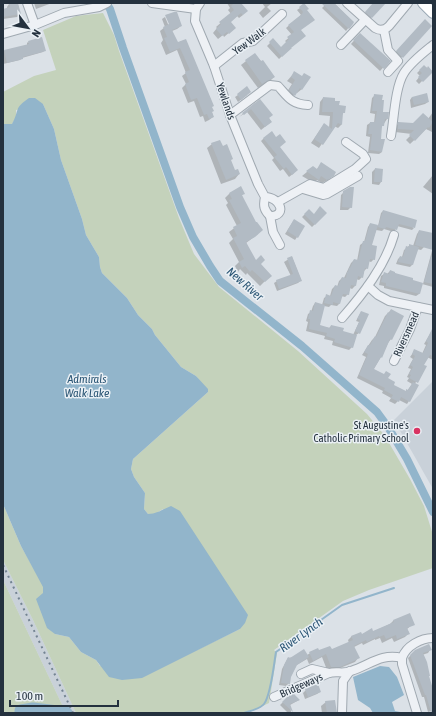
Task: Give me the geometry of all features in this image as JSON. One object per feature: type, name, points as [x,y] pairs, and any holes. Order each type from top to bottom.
[{"type":"main road","points":[[423,3],[433,13]]},
{"type":"street","points":[[27,3],[35,24]]},
{"type":"street","points":[[3,34],[64,13],[99,7],[107,3]]},
{"type":"street","points":[[152,3],[198,6]]},
{"type":"street","points":[[347,3],[378,30],[384,30],[389,26],[408,3]]},
{"type":"street","name":"Yewlands","points":[[198,6],[195,21],[214,66],[230,114],[258,184],[266,197],[264,209],[270,216]]},
{"type":"street","name":"Yew Walk","points":[[214,66],[234,52],[243,43],[253,41],[282,14]]},
{"type":"street","points":[[342,45],[365,20]]},
{"type":"street","points":[[384,30],[388,50],[398,61],[388,72]]},
{"type":"street","points":[[391,136],[402,76],[410,65],[433,45]]},
{"type":"street","points":[[230,114],[270,85],[278,86],[291,101],[308,105]]},
{"type":"street","points":[[278,202],[304,189],[310,184],[324,188],[355,169],[366,159],[363,154],[346,142]]},
{"type":"street","points":[[304,189],[323,195],[358,176]]},
{"type":"street","points":[[266,197],[271,197],[278,202],[280,208],[279,213],[276,216],[270,216],[273,232],[280,245]]},
{"type":"street","points":[[342,318],[368,286],[386,256],[394,235]]},
{"type":"street","name":"Riversmead","points":[[368,286],[389,301],[433,310]]},
{"type":"street","name":"Riversmead","points":[[394,361],[410,329],[418,307]]},
{"type":"street","points":[[417,713],[402,664],[402,658],[404,652],[409,646],[426,639],[433,638]]},
{"type":"street","points":[[342,713],[343,681],[350,672],[385,656],[402,658]]},
{"type":"street","points":[[300,674],[312,669],[329,673]]},
{"type":"street","name":"Bridgeways","points":[[274,697],[329,673],[350,672]]},
{"type":"shaded area","name":"St Augustine's Catholic Primary School","points":[[433,381],[433,489],[394,420]]},
{"type":"shaded area","points":[[3,560],[33,620],[76,713],[66,713],[3,580]]},
{"type":"green space","points":[[103,13],[114,35],[179,218],[194,254],[219,287],[298,351],[367,414],[385,436],[410,479],[424,506],[433,535],[433,568],[369,590],[343,601],[274,650],[277,653],[269,703],[248,713],[76,713],[33,620],[3,560],[3,504],[21,546],[44,587],[43,593],[55,634],[69,637],[81,652],[96,660],[100,666],[197,650],[240,629],[163,509],[155,514],[148,514],[144,509],[145,493],[134,477],[131,469],[133,459],[208,392],[196,376],[181,367],[155,335],[152,329],[138,315],[127,298],[102,273],[99,257],[86,235],[82,219],[61,160],[54,129],[43,104],[16,110],[16,117],[12,124],[3,124],[3,92],[34,76],[56,70],[43,30],[76,16]]},
{"type":"green space","points":[[3,580],[66,713],[3,713]]},
{"type":"water","name":"Admirals Walk Lake","points":[[29,98],[35,98],[43,104],[54,129],[61,160],[82,219],[86,235],[99,257],[102,273],[127,298],[138,315],[152,329],[155,335],[181,367],[196,376],[208,389],[208,392],[133,459],[131,469],[134,477],[145,493],[144,509],[148,514],[171,506],[180,511],[248,615],[245,623],[240,629],[142,678],[122,680],[109,677],[96,660],[81,652],[69,637],[55,634],[47,628],[36,599],[43,593],[43,587],[21,546],[3,504],[3,124],[12,124],[19,107]]},
{"type":"water","points":[[380,666],[389,667],[397,677],[404,695],[392,702],[395,711],[406,713],[373,713],[370,708],[358,700],[353,677]]},
{"type":"building","points":[[9,3],[18,3],[21,14],[3,17],[3,9],[10,7]]},
{"type":"building","points":[[234,3],[241,3],[248,11],[243,15],[241,13],[231,22],[236,28],[229,34],[227,32],[222,36],[216,29],[221,24],[219,22],[234,10],[231,6]]},
{"type":"building","points":[[304,3],[309,9],[307,10],[315,20],[301,30],[306,36],[282,57],[269,42],[273,38],[281,47],[289,39],[287,37],[294,32],[288,25],[302,14],[303,12],[299,7]]},
{"type":"building","points":[[321,3],[334,3],[354,22],[353,24],[349,29]]},
{"type":"building","points":[[373,3],[386,3],[372,18],[365,12]]},
{"type":"building","points":[[177,12],[182,26],[172,30],[178,42],[186,39],[214,106],[212,107],[214,111],[212,112],[214,117],[209,119],[207,114],[204,115],[197,98],[191,100],[185,84],[189,82],[185,72],[190,70],[180,48],[170,52],[164,38],[167,37],[163,27],[169,24],[165,15]]},
{"type":"building","points":[[425,19],[432,26],[403,58],[396,51]]},
{"type":"building","points":[[360,33],[391,61],[384,69],[353,40]]},
{"type":"building","points":[[42,37],[46,51],[7,63],[4,50],[29,44],[28,41]]},
{"type":"building","points":[[255,53],[261,61],[263,60],[275,77],[262,84],[245,60]]},
{"type":"building","points":[[424,65],[427,68],[428,66],[433,72],[423,82],[418,77],[422,73],[419,70]]},
{"type":"building","points":[[294,71],[302,76],[304,73],[311,77],[302,90],[300,88],[295,96],[289,90],[295,80],[291,77]]},
{"type":"building","points":[[247,86],[251,92],[241,100],[237,94]]},
{"type":"building","points":[[427,93],[429,102],[414,105],[412,97]]},
{"type":"building","points":[[374,94],[383,95],[383,112],[389,112],[388,119],[385,119],[384,126],[382,126],[381,139],[385,139],[382,152],[370,150],[372,134],[368,134],[370,122],[375,122],[377,111],[372,111]]},
{"type":"building","points":[[323,97],[335,98],[335,101],[340,101],[339,105],[346,106],[345,113],[343,113],[342,125],[338,123],[323,145],[314,139],[324,123],[332,129],[333,112],[322,112]]},
{"type":"building","points":[[260,99],[273,115],[269,118],[272,122],[265,127],[251,109],[244,115],[242,113]]},
{"type":"building","points":[[423,113],[433,122],[429,128],[428,127],[415,141],[409,135],[414,130],[398,129],[398,122],[413,123]]},
{"type":"building","points":[[272,131],[276,137],[280,134],[286,142],[280,147],[298,170],[292,175],[286,167],[284,169],[274,157],[277,155],[263,138]]},
{"type":"building","points":[[220,140],[223,146],[227,144],[233,159],[231,160],[235,170],[238,169],[240,174],[226,180],[211,143]]},
{"type":"building","points":[[321,162],[336,172],[334,176],[327,180],[321,176],[319,180],[306,171],[313,166],[317,169]]},
{"type":"building","points":[[375,168],[383,169],[382,182],[374,182]]},
{"type":"building","points":[[241,186],[245,194],[242,195],[244,199],[256,222],[263,230],[246,242],[256,260],[261,255],[265,260],[261,264],[272,276],[265,282],[252,270],[250,272],[245,266],[242,268],[239,262],[244,259],[233,238],[237,236],[233,227],[241,223],[229,200],[232,199],[229,193]]},
{"type":"building","points":[[350,187],[354,187],[352,208],[342,207],[343,191]]},
{"type":"building","points":[[320,206],[327,213],[315,225],[304,214],[309,209],[314,214]]},
{"type":"building","points":[[383,210],[417,220],[415,228],[399,224],[397,230],[386,227],[385,229],[378,227]]},
{"type":"building","points":[[294,219],[305,226],[298,238],[287,231]]},
{"type":"building","points":[[370,223],[378,225],[372,245],[377,246],[375,260],[370,259],[368,269],[365,268],[363,278],[358,276],[356,286],[351,285],[349,295],[343,294],[340,304],[333,302],[333,305],[324,303],[326,294],[331,296],[335,285],[338,286],[342,277],[346,278],[347,272],[354,259],[358,260]]},
{"type":"building","points":[[419,230],[433,233],[433,250],[415,245]]},
{"type":"building","points":[[409,244],[419,247],[413,265],[398,262],[400,256],[403,257],[406,246],[409,247]]},
{"type":"building","points":[[292,256],[302,281],[279,289],[276,280],[293,274],[287,258]]},
{"type":"building","points":[[431,257],[433,257],[433,284],[424,282]]},
{"type":"building","points":[[390,270],[423,283],[420,294],[386,286],[386,283],[381,282],[384,272],[389,274]]},
{"type":"building","points":[[315,302],[325,305],[320,325],[330,328],[331,325],[344,328],[343,331],[357,335],[353,348],[334,342],[335,339],[326,336],[327,333],[309,329],[310,319],[308,319],[310,310],[313,311]]},
{"type":"building","points":[[391,309],[404,316],[392,340],[390,339],[382,358],[381,357],[374,369],[384,374],[386,371],[391,374],[388,378],[395,382],[394,385],[406,391],[406,389],[408,390],[413,382],[419,385],[410,402],[401,397],[399,402],[391,398],[393,395],[384,390],[385,388],[359,375],[368,354],[364,352],[375,336],[376,337],[388,312],[389,313]]},
{"type":"building","points":[[361,311],[369,314],[360,334],[355,331],[360,320],[357,319]]},
{"type":"building","points":[[433,327],[433,356],[430,355],[424,365],[427,366],[418,383],[409,378],[411,375],[409,374],[413,367],[410,365],[415,356],[412,354],[414,349],[423,353],[428,343],[426,341]]},
{"type":"building","points":[[410,613],[415,625],[407,628],[410,634],[397,639],[396,635],[386,639],[384,635],[367,642],[366,640],[354,646],[360,658],[340,667],[331,667],[326,654],[313,661],[309,652],[318,648],[319,650],[330,646],[332,649],[353,640],[351,636],[361,632],[362,634],[372,628],[373,631]]},
{"type":"building","points":[[429,644],[432,650],[423,653],[427,662],[433,689],[433,712],[431,712],[410,655],[415,650]]},
{"type":"building","points":[[304,649],[309,657],[297,665],[291,677],[290,684],[281,683],[284,665],[288,657],[290,658]]},
{"type":"building","points":[[318,684],[321,692],[308,697],[305,689]]},
{"type":"building","points":[[294,694],[300,700],[290,704],[293,712],[282,702],[287,697]]},
{"type":"building","points":[[335,700],[337,713],[327,713],[325,701]]},
{"type":"waterway","name":"New River","points":[[106,3],[110,9],[180,207],[193,237],[210,266],[220,281],[302,346],[377,412],[388,427],[407,459],[433,512]]},
{"type":"waterway","name":"River Lynch","points":[[244,713],[255,710],[264,704],[269,694],[276,652],[342,605],[394,588]]},
{"type":"waterway","name":"River Lynch","points":[[21,713],[21,711],[33,709],[66,713]]},
{"type":"railway","points":[[3,565],[73,713]]},
{"type":"place","name":"St Augustine's Catholic Primary School","points":[[417,431]]}]
